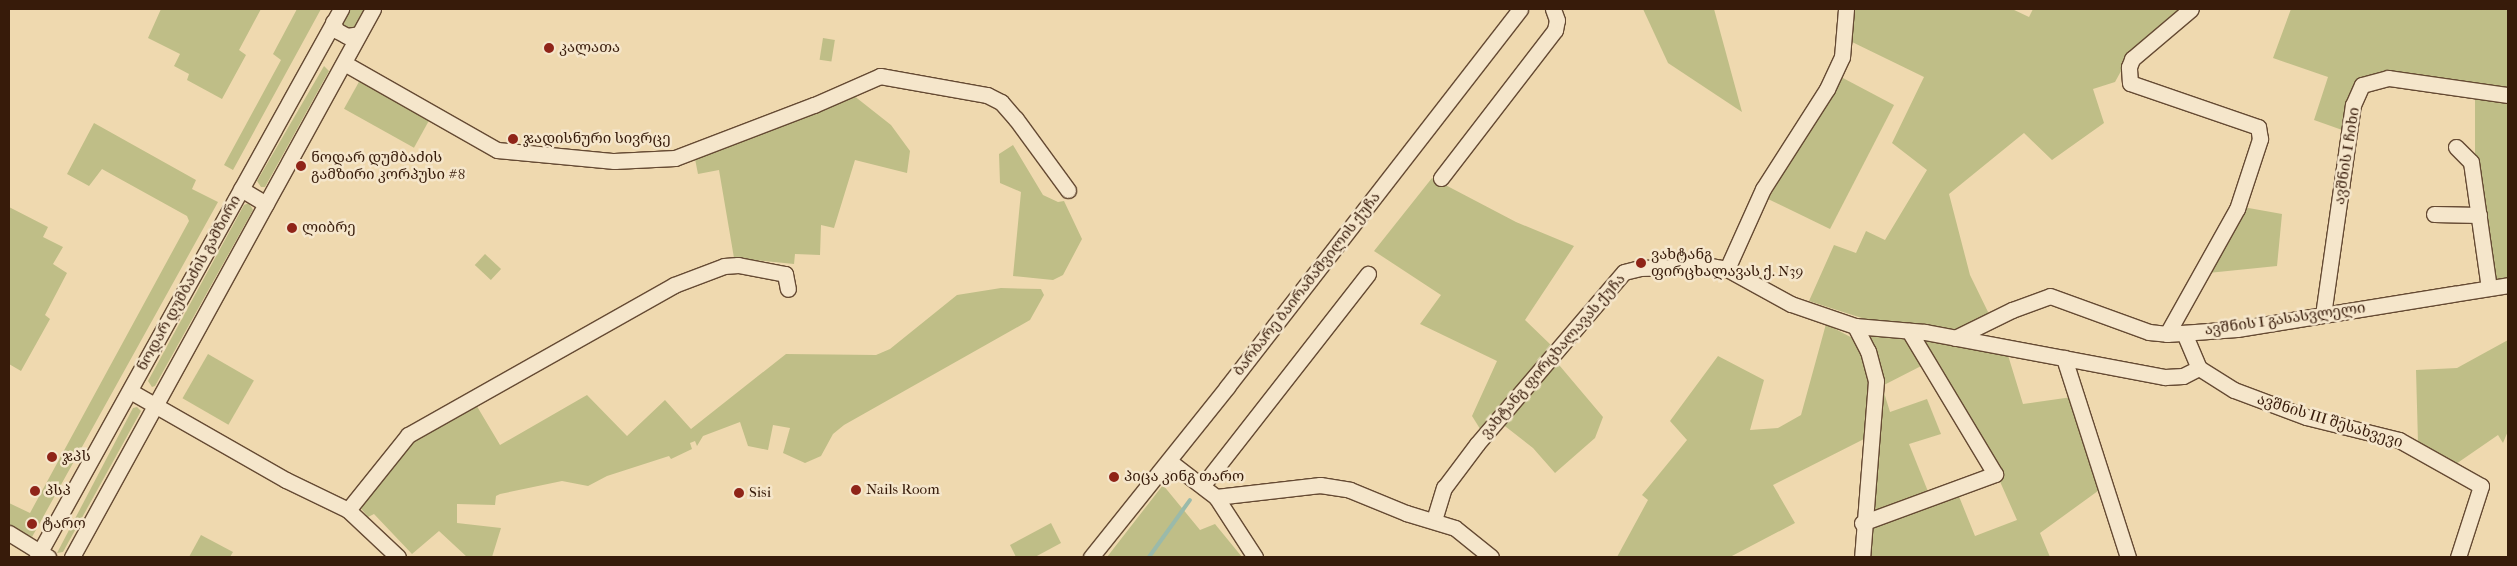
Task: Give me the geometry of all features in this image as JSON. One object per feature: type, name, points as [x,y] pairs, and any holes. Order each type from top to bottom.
[{"type":"street","name":"ნოდარ დუმბაძის გამზირი","points":[[72,557],[373,9]]},
{"type":"street","name":"ბარბარე ბაირამაშვილის ქუჩა","points":[[1091,557],[1169,461],[1520,9]]},
{"type":"street","points":[[1441,178],[1555,30],[1557,20],[1553,9]]},
{"type":"street","points":[[1727,269],[1763,189],[1828,89],[1842,57],[1846,9]]},
{"type":"street","points":[[2167,334],[2237,209],[2260,139],[2258,127],[2130,83],[2129,67],[2132,59],[2191,9]]},
{"type":"street","name":"ნოდარ დუმბაძის გამზირი","points":[[42,555],[337,15]]},
{"type":"street","points":[[337,15],[336,30],[347,36],[359,34]]},
{"type":"street","points":[[344,63],[497,150],[614,161],[675,158],[814,105],[880,76],[987,95],[1000,102],[1068,190]]},
{"type":"street","name":"ავშნის I ჩიხი","points":[[2323,315],[2354,105],[2362,85],[2388,78],[2508,95]]},
{"type":"street","points":[[2456,147],[2471,162],[2490,288]]},
{"type":"street","points":[[241,189],[266,204]]},
{"type":"street","points":[[2434,214],[2479,215]]},
{"type":"street","points":[[348,510],[408,435],[674,285],[724,266],[738,265],[785,274],[788,289]]},
{"type":"street","name":"ვახტანგ ფირცხალავას ქუჩა","points":[[1434,520],[1444,488],[1477,444],[1624,272],[1650,268],[1727,269],[1791,304],[1855,326],[1955,338],[2165,377],[2183,376],[2199,368]]},
{"type":"street","points":[[1203,486],[1368,274]]},
{"type":"street","name":"ავშნის I გასასვლელი","points":[[1955,338],[2020,306],[2050,296],[2149,332],[2167,334],[2237,329],[2508,285]]},
{"type":"street","points":[[1855,326],[1868,351],[1876,381],[1862,523],[1862,557]]},
{"type":"street","points":[[1862,523],[1995,474],[1909,331]]},
{"type":"street","points":[[2184,333],[2199,368]]},
{"type":"street","points":[[2064,358],[2128,557]]},
{"type":"street","name":"ავშნის III შესახვევი","points":[[2199,368],[2234,390],[2277,408],[2399,440],[2481,486],[2458,557]]},
{"type":"street","points":[[130,391],[286,480],[348,510],[398,557]]},
{"type":"street","points":[[1169,461],[1216,497],[1255,557]]},
{"type":"street","points":[[1216,497],[1320,485],[1350,490],[1406,513],[1434,520],[1469,536],[1491,557]]},
{"type":"street","points":[[9,533],[42,555]]},
{"type":"shaded area","points":[[161,9],[261,9],[239,50],[246,55],[222,99],[187,80],[189,74],[174,66],[180,54],[148,38]]},
{"type":"shaded area","points":[[297,9],[321,9],[233,170],[224,165],[281,60],[273,54]]},
{"type":"shaded area","points":[[348,9],[364,9],[353,30],[342,27],[341,21]]},
{"type":"shaded area","points":[[1643,9],[1714,9],[1742,112],[1668,63]]},
{"type":"shaded area","points":[[1851,9],[2012,9],[2029,17],[2033,9],[2183,9],[2126,62],[2115,82],[2093,89],[2104,123],[2052,160],[2024,133],[1949,194],[1970,275],[1989,314],[1950,333],[1871,321],[1809,301],[1834,245],[1856,253],[1866,231],[1885,240],[1927,170],[1892,143],[1924,77],[1850,41]]},
{"type":"shaded area","points":[[2291,9],[2508,9],[2508,91],[2359,82],[2345,131],[2314,120],[2328,77],[2273,58]]},
{"type":"shaded area","points":[[823,38],[835,40],[831,62],[820,60]]},
{"type":"shaded area","points":[[324,66],[329,71],[265,187],[261,187],[257,181]]},
{"type":"shaded area","points":[[1841,77],[1894,105],[1830,229],[1768,199]]},
{"type":"shaded area","points":[[360,80],[430,119],[414,148],[344,109]]},
{"type":"shaded area","points":[[853,95],[891,125],[910,151],[907,173],[855,160],[834,228],[821,225],[820,255],[795,254],[794,264],[734,258],[719,170],[698,174],[695,159]]},
{"type":"shaded area","points":[[2475,95],[2508,101],[2508,281],[2493,282],[2475,161]]},
{"type":"shaded area","points":[[94,123],[196,180],[192,189],[218,202],[32,537],[9,525],[9,503],[30,513],[189,221],[187,216],[102,169],[89,186],[67,174]]},
{"type":"shaded area","points":[[1013,145],[1043,195],[1058,202],[1064,201],[1082,239],[1063,275],[1053,280],[1013,276],[1021,192],[1000,183],[999,154]]},
{"type":"shaded area","points":[[1432,178],[1516,222],[1574,246],[1525,320],[1553,347],[1482,432],[1472,416],[1497,361],[1420,324],[1441,295],[1374,251]]},
{"type":"shaded area","points":[[249,203],[253,210],[155,386],[152,387],[148,381],[244,205]]},
{"type":"shaded area","points":[[9,207],[48,227],[43,237],[63,247],[53,264],[67,273],[45,315],[50,319],[21,371],[9,364]]},
{"type":"shaded area","points":[[2243,207],[2282,214],[2277,266],[2208,273]]},
{"type":"shaded area","points":[[485,254],[501,269],[491,280],[475,265]]},
{"type":"shaded area","points":[[1001,288],[1041,289],[1044,295],[1030,320],[844,425],[833,434],[821,456],[805,463],[783,453],[790,428],[773,425],[768,450],[748,446],[740,422],[703,436],[697,446],[695,441],[690,443],[692,449],[671,459],[669,456],[607,476],[588,486],[562,481],[500,494],[496,496],[495,505],[457,504],[457,523],[501,528],[492,557],[467,557],[439,531],[412,554],[374,514],[368,517],[359,506],[410,440],[475,403],[500,445],[587,395],[627,436],[665,400],[691,429],[786,354],[876,355],[890,349],[957,295]]},
{"type":"shaded area","points":[[1826,324],[1858,341],[1873,380],[1868,437],[1773,485],[1795,523],[1730,557],[1617,557],[1648,500],[1642,495],[1687,440],[1670,421],[1718,356],[1764,380],[1750,430],[1778,428],[1801,415]]},
{"type":"shaded area","points":[[1866,334],[1906,334],[1927,363],[1882,386],[1890,412],[1927,399],[1941,434],[1909,444],[1929,494],[1874,512],[1867,506],[1880,408]]},
{"type":"shaded area","points":[[1916,335],[2007,352],[2023,404],[2072,397],[2102,488],[2040,533],[2050,557],[1867,557],[1867,526],[1958,494],[1975,536],[2017,520],[1990,459]]},
{"type":"shaded area","points":[[2508,340],[2508,431],[2503,443],[2498,435],[2453,466],[2418,443],[2416,370],[2457,368]]},
{"type":"shaded area","points":[[208,354],[254,380],[228,425],[182,398]]},
{"type":"shaded area","points":[[1554,359],[1603,417],[1595,438],[1555,473],[1533,448],[1501,423]]},
{"type":"shaded area","points":[[137,407],[141,411],[63,552],[57,553],[133,408]]},
{"type":"shaded area","points":[[1163,485],[1200,530],[1215,524],[1242,557],[1107,557]]},
{"type":"shaded area","points":[[1051,523],[1061,543],[1035,557],[1016,557],[1010,545]]},
{"type":"shaded area","points":[[201,535],[233,552],[230,557],[189,557]]},
{"type":"waterway","points":[[1149,557],[1190,500]]},
{"type":"place","name":"კალათა","points":[[549,48]]},
{"type":"place","name":"ჯადისნური სივრცე","points":[[513,139]]},
{"type":"place","name":"ნოდარ დუმბაძის გამზირი კორპუსი #8","points":[[301,166]]},
{"type":"place","name":"ლიბრე","points":[[292,228]]},
{"type":"place","name":"ვახტანგ ფირცხალავას ქ. N39","points":[[1641,263]]},
{"type":"place","name":"ჯპს","points":[[52,457]]},
{"type":"place","name":"პიცა კინგ თარო","points":[[1114,477]]},
{"type":"place","name":"Nails Room","points":[[856,490]]},
{"type":"place","name":"პსპ","points":[[35,491]]},
{"type":"place","name":"Sisi","points":[[739,493]]},
{"type":"place","name":"ტარო","points":[[32,524]]}]
